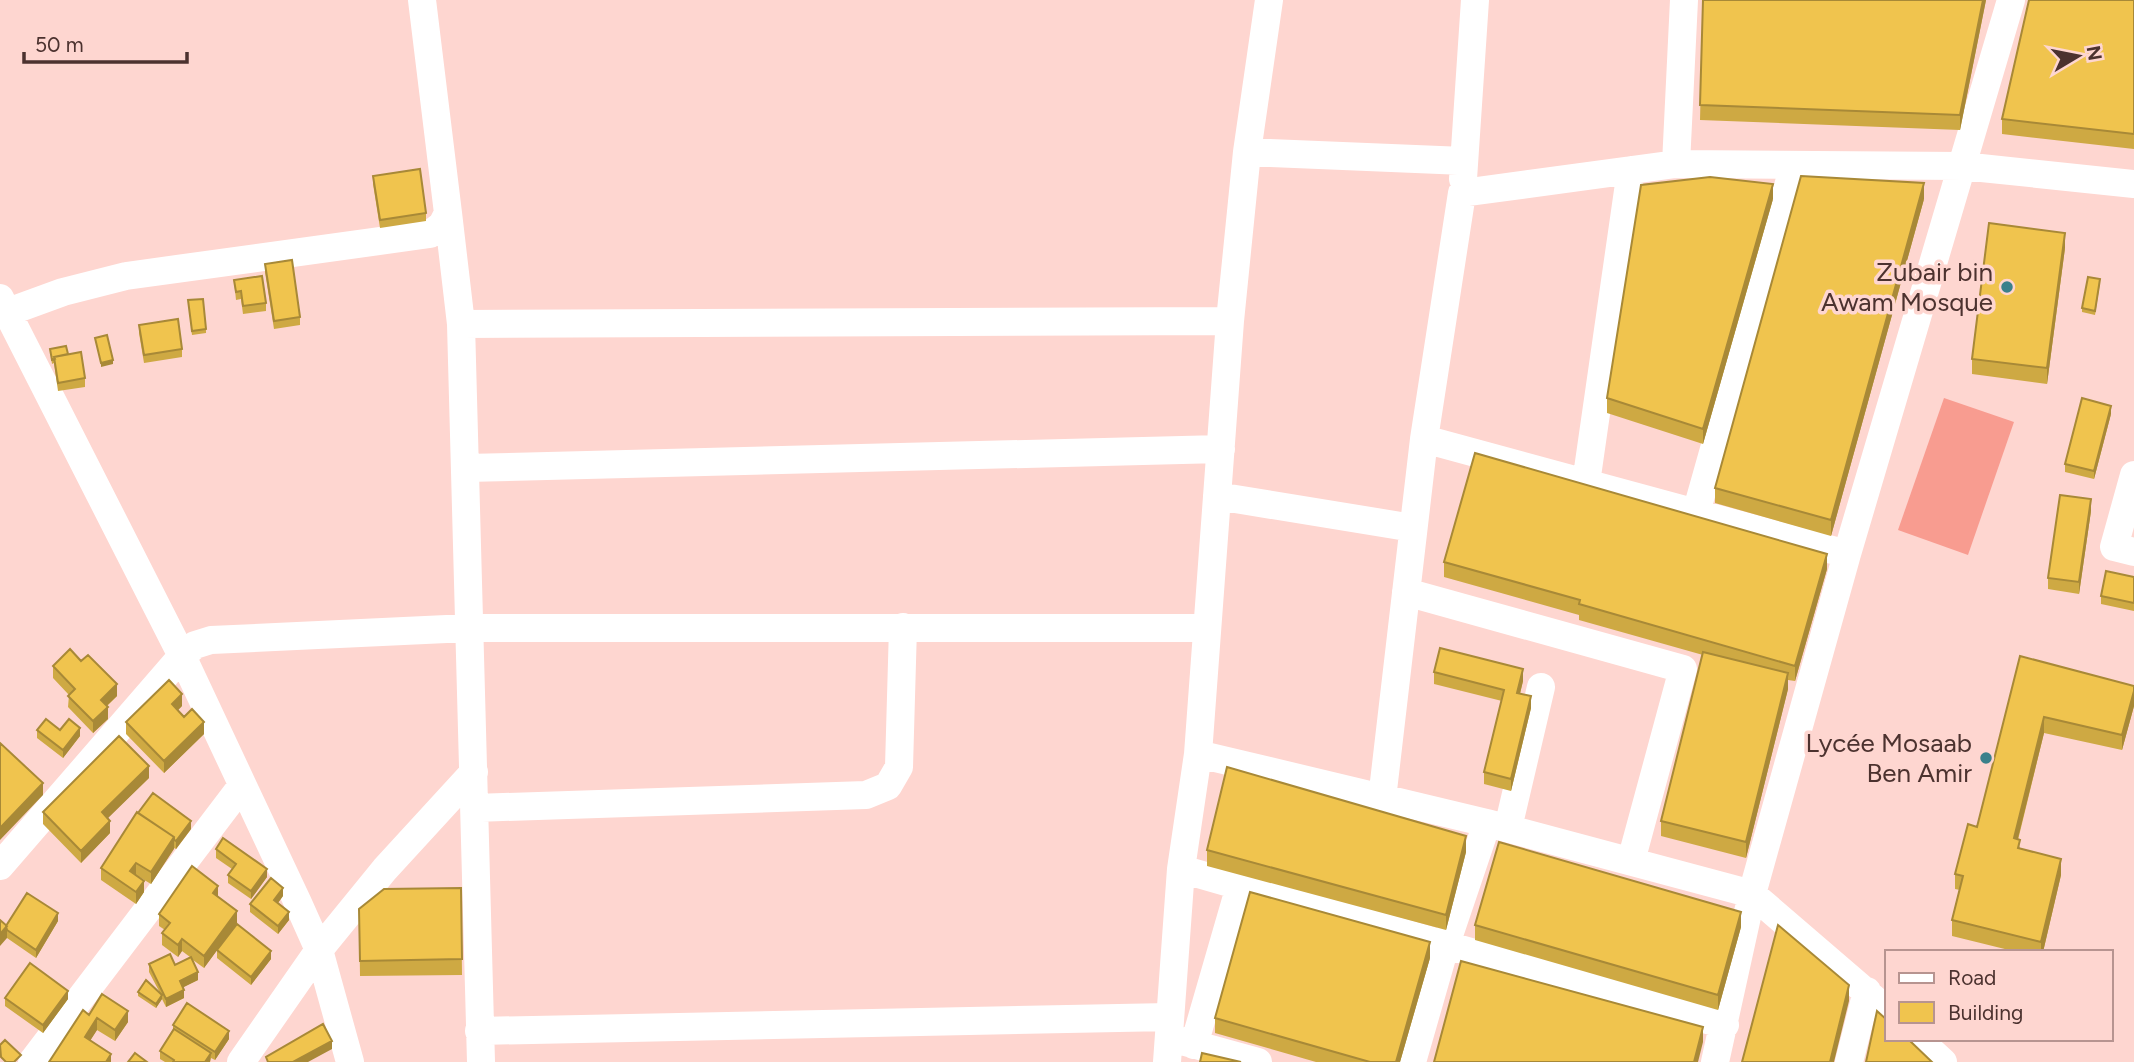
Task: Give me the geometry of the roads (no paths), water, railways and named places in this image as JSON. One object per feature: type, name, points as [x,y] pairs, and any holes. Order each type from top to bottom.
[{"type":"street","points":[[422,0],[461,324],[475,808],[478,1031],[481,1062]]},
{"type":"street","points":[[1175,1040],[1181,869],[1198,754],[1230,321],[1247,152],[1269,0]]},
{"type":"street","points":[[1382,799],[1424,439],[1462,193],[1475,0]]},
{"type":"street","points":[[1676,163],[1684,0]]},
{"type":"street","points":[[1715,1062],[1752,894],[1847,554],[2011,0]]},
{"type":"street","points":[[1247,152],[1464,161]]},
{"type":"street","points":[[1462,193],[1676,163],[1962,166],[2134,184]]},
{"type":"street","points":[[1696,513],[1794,165]]},
{"type":"street","points":[[1586,483],[1631,170]]},
{"type":"street","points":[[350,1062],[319,950],[182,656],[2,309],[126,276],[430,234],[442,225],[448,213]]},
{"type":"street","points":[[461,324],[1230,321]]},
{"type":"street","points":[[1424,439],[1847,554]]},
{"type":"street","points":[[466,468],[1221,449]]},
{"type":"street","points":[[2134,475],[2130,508],[2114,547],[2134,552]]},
{"type":"street","points":[[1217,496],[1413,528]]},
{"type":"street","points":[[1406,592],[1683,669],[1631,861]]},
{"type":"street","points":[[475,808],[866,795],[888,786],[899,767],[903,627]]},
{"type":"street","points":[[0,866],[182,656],[195,645],[211,640],[468,628],[1207,628]]},
{"type":"street","points":[[1412,1062],[1445,947],[1497,826],[1541,687]]},
{"type":"street","points":[[1198,754],[1497,826],[1752,894],[1877,1000],[1849,1062]]},
{"type":"street","points":[[241,1062],[319,950],[385,870],[474,772]]},
{"type":"street","points":[[32,1062],[241,787]]},
{"type":"street","points":[[1181,869],[1445,947],[1725,1025]]},
{"type":"street","points":[[1175,1040],[1240,886]]},
{"type":"street","points":[[478,1031],[1175,1040],[1258,1062]]},
{"type":"street","points":[[1921,1041],[1942,1062]]},
{"type":"place","name":"Zubair bin Awam Mosque","points":[[2007,287]]},
{"type":"place","name":"Lycée Mosaab Ben Amir","points":[[1986,758]]}]
